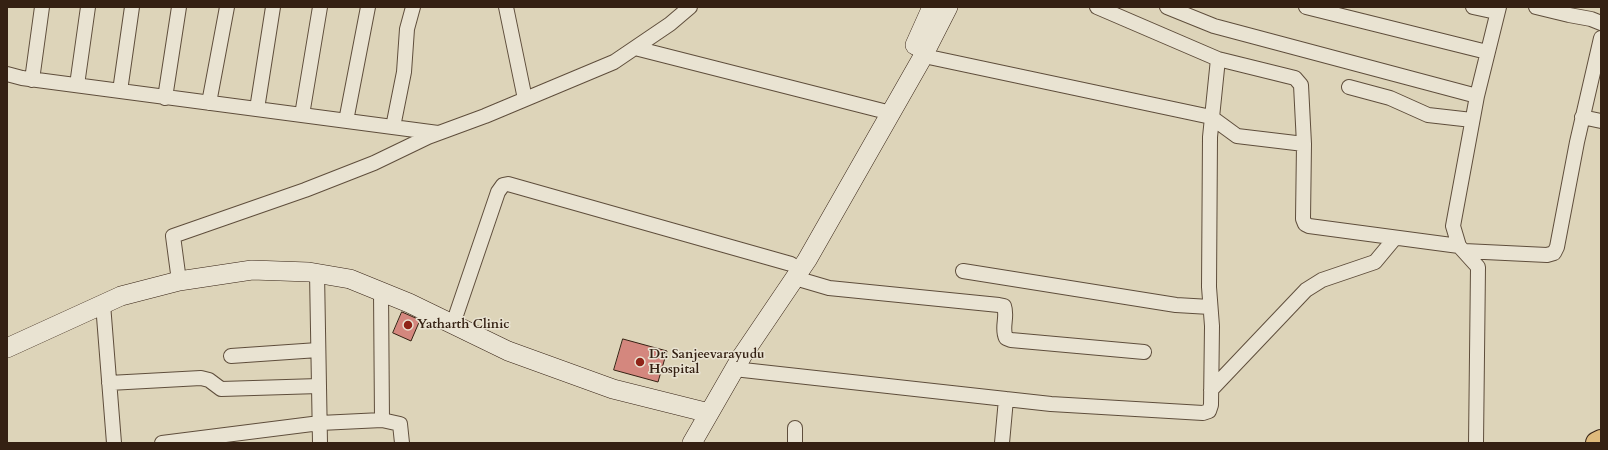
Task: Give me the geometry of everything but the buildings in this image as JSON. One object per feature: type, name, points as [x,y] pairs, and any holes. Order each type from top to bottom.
[{"type":"main road","points":[[884,112],[924,56],[934,7]]},
{"type":"main road","points":[[683,443],[734,369],[793,271],[884,112],[934,7]]},
{"type":"main road","points":[[7,348],[121,296],[179,281],[252,270],[317,274],[350,279],[453,324],[508,351],[613,389],[704,412]]},
{"type":"main road","points":[[692,443],[704,412],[734,352],[793,271]]},
{"type":"main road","points":[[1597,443],[1601,442]]},
{"type":"street","points":[[32,80],[42,7]]},
{"type":"street","points":[[77,85],[88,7]]},
{"type":"street","points":[[120,91],[132,7]]},
{"type":"street","points":[[165,98],[179,7]]},
{"type":"street","points":[[209,103],[227,7]]},
{"type":"street","points":[[257,109],[273,7]]},
{"type":"street","points":[[302,115],[320,7]]},
{"type":"street","points":[[346,121],[368,7]]},
{"type":"street","points":[[393,127],[404,72],[407,29],[413,7]]},
{"type":"street","points":[[506,7],[525,99]]},
{"type":"street","points":[[179,281],[173,236],[306,190],[374,163],[439,133],[486,116],[614,62],[670,24],[690,7]]},
{"type":"street","points":[[1097,7],[1218,59],[1295,78],[1299,81],[1301,85],[1304,144],[1303,220],[1305,224],[1309,226],[1462,248],[1548,255],[1554,253],[1558,247],[1582,117],[1601,38]]},
{"type":"street","points":[[1167,7],[1214,26],[1477,96]]},
{"type":"street","points":[[1306,7],[1487,52]]},
{"type":"street","points":[[1473,7],[1498,10],[1477,96],[1453,218],[1453,226],[1462,248],[1478,267],[1476,443]]},
{"type":"street","points":[[1536,7],[1591,19],[1601,23]]},
{"type":"street","points":[[635,48],[884,112]]},
{"type":"street","points":[[924,56],[1211,117],[1237,136],[1304,144]]},
{"type":"street","points":[[734,369],[1051,404],[1203,413],[1209,411],[1211,405],[1212,326],[1210,307],[1210,153],[1211,117],[1218,59]]},
{"type":"street","points":[[7,74],[32,80],[439,133]]},
{"type":"street","points":[[1349,87],[1390,98],[1428,115],[1472,120]]},
{"type":"street","points":[[1582,117],[1601,120]]},
{"type":"street","points":[[453,324],[498,192],[503,185],[515,186],[793,271],[829,288],[1004,306],[1006,310],[1004,333],[1006,338],[1011,340],[1144,352]]},
{"type":"street","points":[[1211,390],[1306,290],[1322,280],[1375,262],[1395,238]]},
{"type":"street","points":[[963,271],[1176,305],[1210,307]]},
{"type":"street","points":[[317,274],[320,443]]},
{"type":"street","points":[[381,292],[382,420]]},
{"type":"street","points":[[103,304],[114,443]]},
{"type":"street","points":[[231,356],[318,350]]},
{"type":"street","points":[[109,383],[201,378],[209,380],[221,389],[319,386]]},
{"type":"street","points":[[1002,443],[1006,400]]},
{"type":"street","points":[[162,443],[320,423],[382,420],[400,424],[402,443]]},
{"type":"street","points":[[795,443],[796,428]]},
{"type":"place","name":"Yatharth Clinic","points":[[408,325]]},
{"type":"place","name":"Dr. Sanjeevarayudu Hospital","points":[[640,362]]}]
